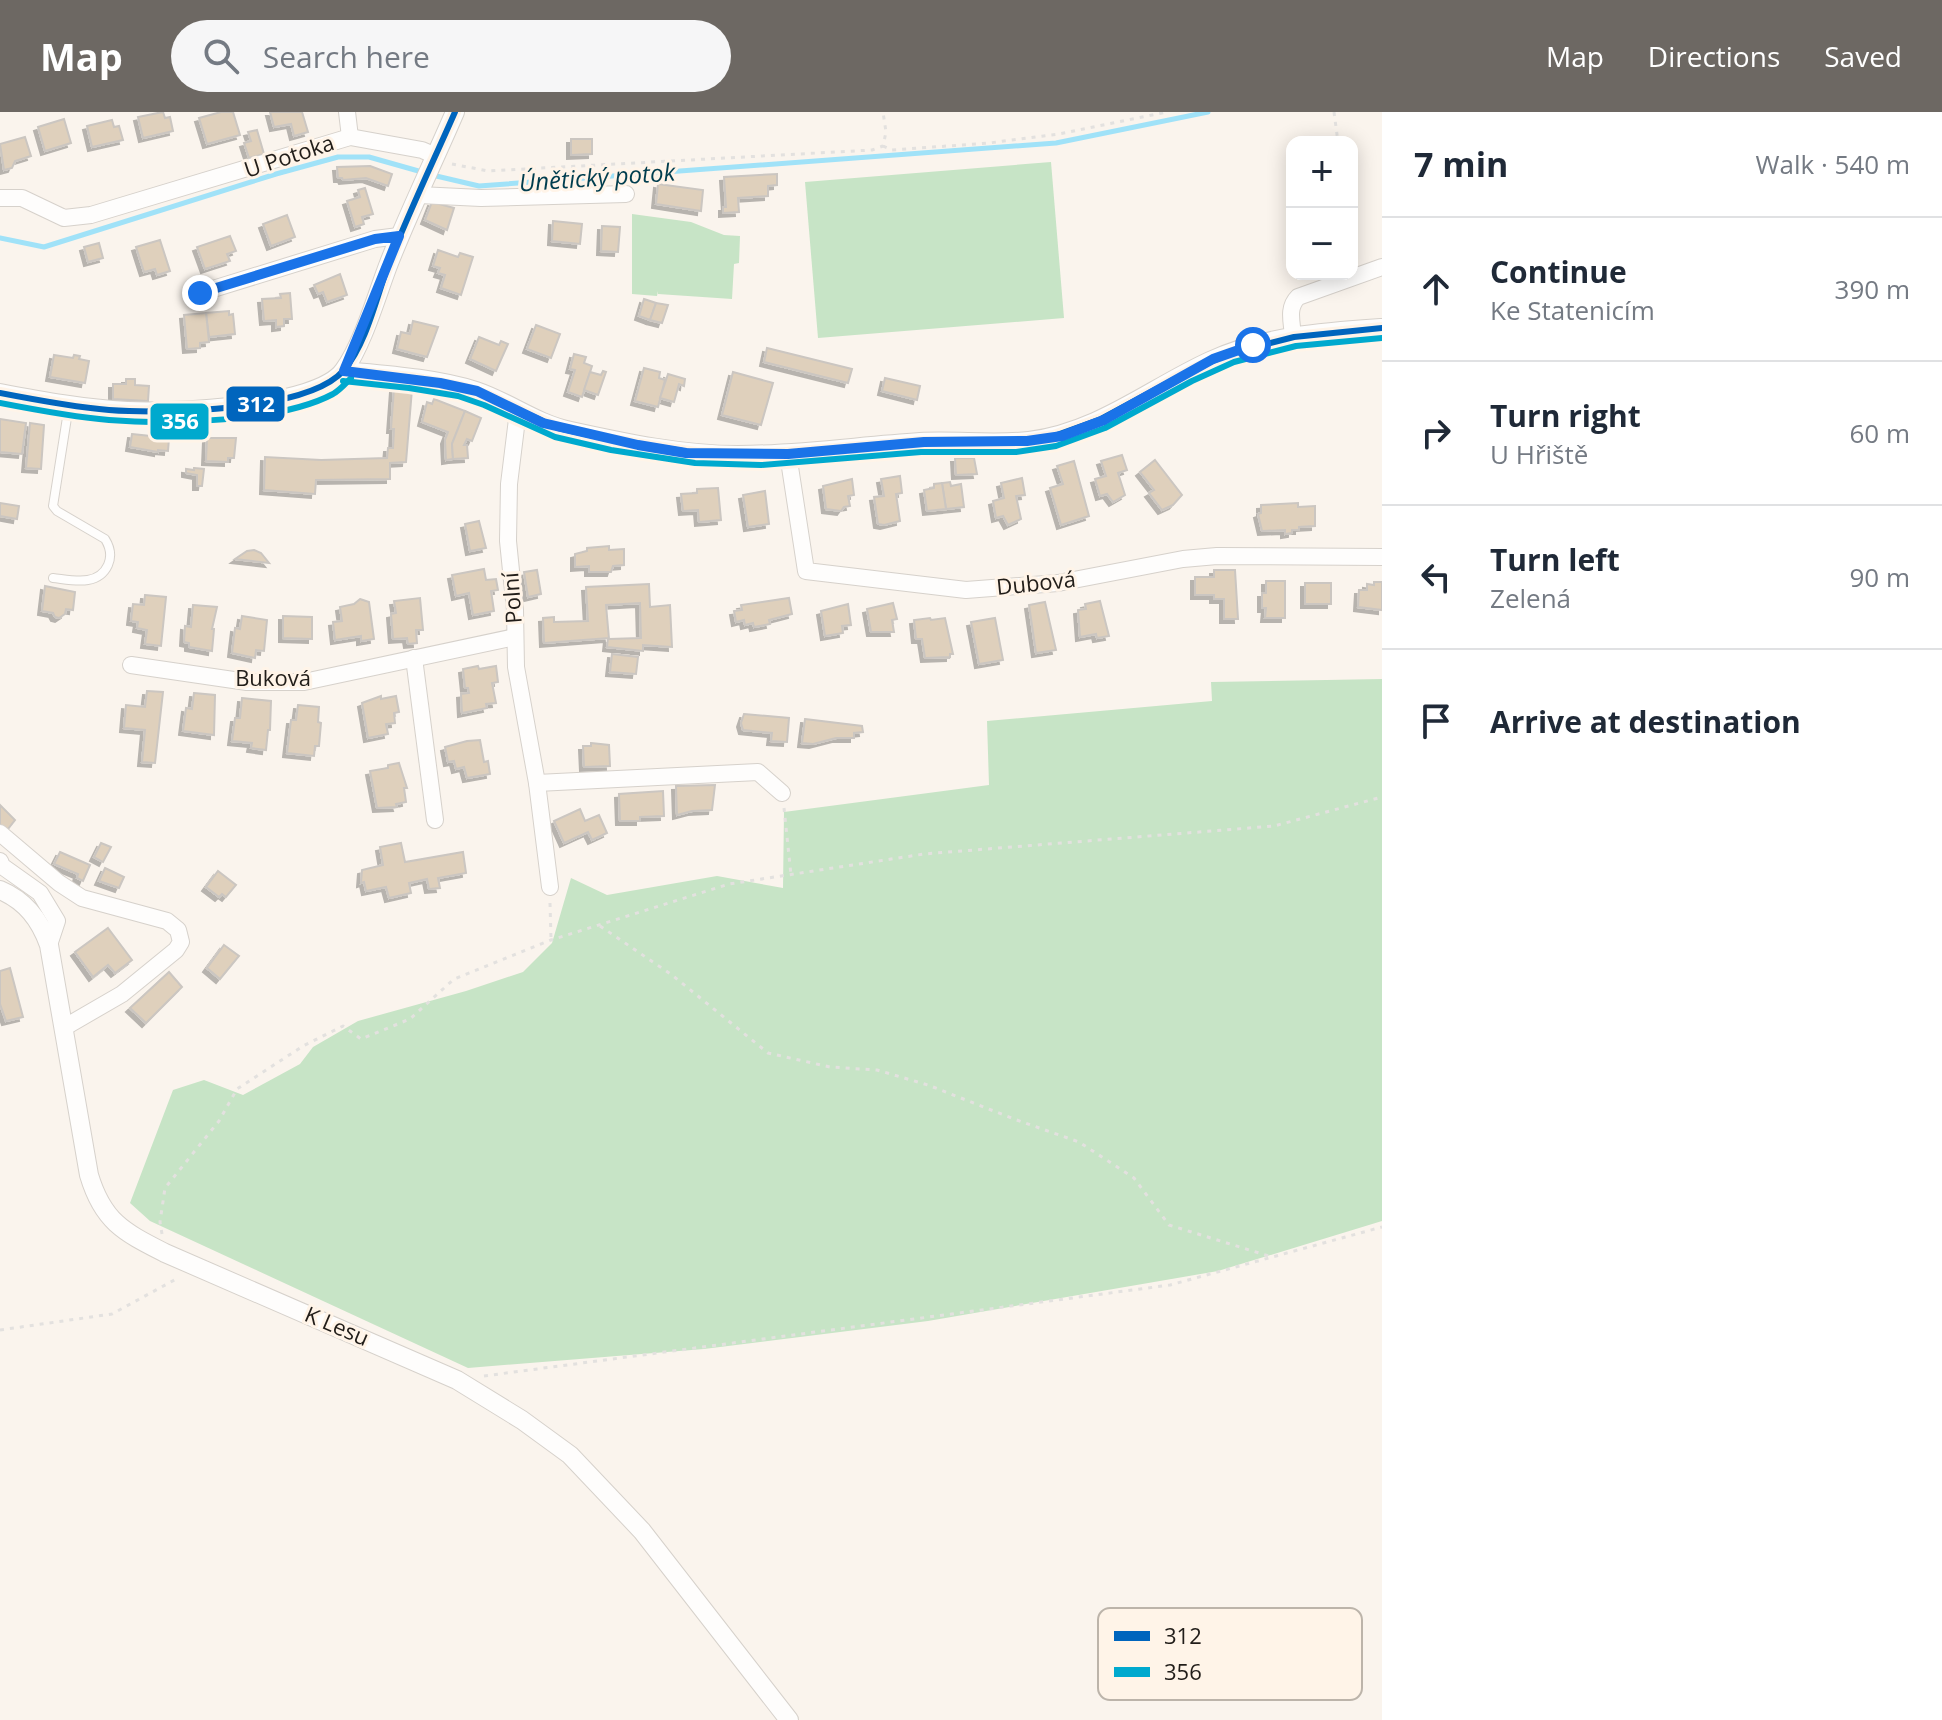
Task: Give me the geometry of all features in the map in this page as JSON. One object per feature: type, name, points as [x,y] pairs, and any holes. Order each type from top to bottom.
[{"type":"street","points":[[347,112],[350,137]]},
{"type":"street","points":[[0,393],[128,411],[242,405],[294,397],[331,384],[344,371],[399,236],[455,112]]},
{"type":"street","name":"U Potoka","points":[[0,198],[22,198],[64,218],[91,215],[350,137],[422,150],[434,160]]},
{"type":"street","points":[[422,188],[481,198],[626,194]]},
{"type":"street","points":[[200,293],[375,239],[399,236]]},
{"type":"street","points":[[1293,336],[1292,303],[1298,297],[1382,267]]},
{"type":"street","points":[[344,371],[477,391],[567,430],[686,453],[788,454],[924,442],[1027,441],[1062,436],[1104,420],[1213,359],[1253,345],[1293,336],[1382,328]]},
{"type":"street","name":"Polní","points":[[518,411],[509,484],[508,541],[515,610],[516,667],[537,783],[550,887]]},
{"type":"street","name":"Dubová","points":[[788,454],[806,571],[966,590],[1058,583],[1183,559],[1217,556],[1382,557]]},
{"type":"street","name":"Buková","points":[[131,665],[247,682],[304,682],[515,637]]},
{"type":"street","points":[[414,658],[435,820]]},
{"type":"street","points":[[537,783],[758,772],[782,793]]},
{"type":"street","points":[[0,833],[59,883],[82,898],[167,921],[178,930],[181,942],[166,959],[122,994],[65,1027]]},
{"type":"street","points":[[0,861],[2,866],[40,893],[57,921],[49,945]]},
{"type":"street","name":"K Lesu","points":[[0,890],[25,905],[41,923],[49,945],[89,1175],[96,1198],[107,1216],[123,1231],[165,1253],[457,1380],[522,1420],[570,1455],[642,1531],[789,1720]]},
{"type":"lane","points":[[53,578],[92,580],[105,570],[110,557],[105,539],[53,506],[69,404]]},
{"type":"path","points":[[883,112],[886,132],[883,146]]},
{"type":"path","points":[[434,160],[488,171],[857,151],[883,146],[892,150],[1059,134],[1167,112]]},
{"type":"path","points":[[1334,112],[1337,136]]},
{"type":"path","points":[[782,793],[791,875]]},
{"type":"path","points":[[165,1253],[160,1222],[165,1188],[219,1121],[237,1089],[303,1046],[343,1026],[361,1039],[410,1019],[454,979],[551,940],[729,884],[924,854],[1274,826],[1382,797]]},
{"type":"path","points":[[550,887],[551,940]]},
{"type":"path","points":[[598,925],[672,975],[768,1053],[830,1067],[877,1070],[928,1085],[1079,1142],[1134,1178],[1169,1225],[1272,1257]]},
{"type":"path","points":[[457,1380],[1170,1285],[1382,1227]]},
{"type":"path","points":[[0,1330],[112,1314],[166,1286],[196,1266]]},
{"type":"green space","points":[[1051,162],[1064,318],[818,338],[805,182]]},
{"type":"green space","points":[[632,214],[691,222],[724,235],[740,236],[739,263],[734,264],[732,299],[658,294],[658,291],[657,296],[632,294]]},
{"type":"green space","points":[[1382,679],[1382,1221],[1218,1271],[928,1321],[704,1349],[468,1368],[150,1221],[130,1203],[173,1090],[204,1080],[243,1095],[300,1064],[313,1047],[358,1021],[523,972],[552,943],[571,878],[607,895],[717,876],[783,888],[784,812],[989,785],[987,721],[1212,701],[1211,682]]},
{"type":"building","points":[[163,112],[165,118],[170,117],[173,131],[143,138],[138,117]]},
{"type":"building","points":[[233,112],[240,135],[207,144],[199,118]]},
{"type":"building","points":[[270,112],[302,112],[308,132],[294,136],[291,124],[274,127]]},
{"type":"building","points":[[64,119],[71,143],[45,151],[38,127]]},
{"type":"building","points":[[112,120],[114,127],[119,126],[123,140],[92,147],[87,126]]},
{"type":"building","points":[[257,130],[264,154],[249,158],[244,143],[251,141],[248,132]]},
{"type":"building","points":[[25,137],[31,156],[15,161],[12,168],[4,170],[0,144]]},
{"type":"building","points":[[571,139],[592,139],[592,154],[571,155]]},
{"type":"building","points":[[370,166],[392,174],[388,186],[366,178],[338,178],[337,167]]},
{"type":"building","points":[[777,174],[777,185],[768,186],[768,196],[738,198],[739,212],[723,213],[723,207],[726,207],[724,177]]},
{"type":"building","points":[[658,184],[703,190],[701,211],[656,204]]},
{"type":"building","points":[[365,188],[373,214],[362,217],[364,224],[355,227],[347,201],[360,197],[358,190]]},
{"type":"building","points":[[432,202],[454,208],[447,230],[425,220]]},
{"type":"building","points":[[287,215],[295,237],[271,246],[263,224]]},
{"type":"building","points":[[553,221],[582,224],[580,244],[552,241]]},
{"type":"building","points":[[602,226],[620,227],[618,252],[601,251]]},
{"type":"building","points":[[230,236],[236,251],[227,254],[230,261],[205,269],[197,247]]},
{"type":"building","points":[[160,240],[170,271],[157,275],[155,269],[144,272],[136,247]]},
{"type":"building","points":[[99,243],[103,258],[88,262],[84,247]]},
{"type":"building","points":[[438,250],[458,257],[460,253],[473,257],[461,295],[441,288],[445,275],[438,273],[440,268],[433,266]]},
{"type":"building","points":[[340,274],[347,295],[327,302],[323,292],[318,294],[314,285]]},
{"type":"building","points":[[290,293],[292,319],[284,319],[284,326],[276,327],[276,320],[264,321],[262,299],[281,298],[280,294]]},
{"type":"building","points":[[644,299],[656,303],[650,320],[639,316]]},
{"type":"building","points":[[656,303],[668,305],[662,323],[650,320]]},
{"type":"building","points":[[229,311],[229,315],[233,314],[235,334],[209,337],[206,313]]},
{"type":"building","points":[[206,313],[209,342],[200,343],[200,348],[187,349],[184,315]]},
{"type":"building","points":[[413,321],[438,327],[427,357],[397,349],[401,332],[410,334]]},
{"type":"building","points":[[536,325],[560,334],[551,358],[527,349]]},
{"type":"building","points":[[479,337],[499,345],[501,341],[508,344],[496,371],[470,359]]},
{"type":"building","points":[[767,348],[852,369],[848,383],[764,362]]},
{"type":"building","points":[[574,354],[586,357],[584,363],[592,366],[582,397],[568,392],[575,370],[570,369]]},
{"type":"building","points":[[54,355],[80,356],[79,359],[89,361],[85,383],[50,377]]},
{"type":"building","points":[[644,368],[660,372],[659,378],[665,380],[658,407],[635,401]]},
{"type":"building","points":[[603,371],[606,372],[598,395],[584,390],[590,372],[601,375]]},
{"type":"building","points":[[733,372],[773,383],[761,425],[722,415]]},
{"type":"building","points":[[668,374],[685,379],[684,386],[679,384],[674,402],[660,398]]},
{"type":"building","points":[[885,378],[920,386],[917,400],[882,391]]},
{"type":"building","points":[[126,379],[135,379],[135,385],[149,386],[148,401],[113,399],[113,384],[126,384]]},
{"type":"building","points":[[394,388],[412,389],[406,462],[390,463],[390,479],[316,480],[315,494],[264,490],[265,457],[321,460],[387,458],[388,448],[393,448]]},
{"type":"building","points":[[434,399],[465,411],[452,444],[453,459],[446,460],[445,440],[448,432],[422,422],[427,402],[432,404]]},
{"type":"building","points":[[465,411],[481,418],[472,441],[467,439],[464,445],[467,445],[468,458],[453,459],[452,444]]},
{"type":"building","points":[[0,419],[26,423],[22,454],[0,452]]},
{"type":"building","points":[[30,423],[44,425],[41,469],[26,468]]},
{"type":"building","points":[[132,434],[169,438],[168,451],[130,447]]},
{"type":"building","points":[[207,438],[236,438],[234,458],[228,458],[228,462],[206,461]]},
{"type":"building","points":[[1122,455],[1127,470],[1118,473],[1125,495],[1113,502],[1107,494],[1100,496],[1095,479],[1106,476],[1101,461]]},
{"type":"building","points":[[955,458],[974,458],[977,474],[956,475]]},
{"type":"building","points":[[1155,460],[1182,495],[1173,505],[1162,510],[1149,493],[1154,490],[1140,472]]},
{"type":"building","points":[[1074,461],[1089,516],[1061,525],[1050,488],[1063,484],[1057,466]]},
{"type":"building","points":[[186,469],[204,469],[202,486],[197,486],[197,475],[186,473]]},
{"type":"building","points":[[900,476],[902,493],[896,494],[900,521],[878,524],[874,497],[884,496],[881,479]]},
{"type":"building","points":[[1022,478],[1025,495],[1016,496],[1021,519],[1008,525],[1003,516],[996,518],[993,501],[1004,498],[1001,483]]},
{"type":"building","points":[[852,479],[854,495],[848,496],[850,506],[841,511],[826,509],[823,486]]},
{"type":"building","points":[[950,482],[951,486],[961,484],[964,507],[946,509],[942,483]]},
{"type":"building","points":[[942,483],[946,509],[927,511],[924,490]]},
{"type":"building","points":[[718,488],[721,520],[699,522],[698,510],[683,511],[681,494]]},
{"type":"building","points":[[765,491],[769,524],[748,527],[743,495]]},
{"type":"building","points":[[0,503],[19,506],[17,519],[0,516]]},
{"type":"building","points":[[1298,503],[1298,507],[1315,506],[1315,526],[1299,527],[1299,530],[1285,534],[1285,530],[1262,531],[1258,514],[1261,513],[1261,505]]},
{"type":"building","points":[[479,521],[486,548],[470,551],[465,524]]},
{"type":"building","points":[[609,546],[609,550],[624,549],[624,565],[613,566],[611,572],[589,572],[589,566],[575,567],[575,554],[587,551],[587,548]]},
{"type":"building","points":[[254,550],[269,563],[235,559],[247,551]]},
{"type":"building","points":[[484,569],[486,580],[496,579],[498,590],[491,591],[494,611],[473,615],[469,593],[456,596],[452,575]]},
{"type":"building","points":[[537,570],[541,594],[528,597],[524,572]]},
{"type":"building","points":[[1214,570],[1235,570],[1238,619],[1224,619],[1224,599],[1214,599],[1214,595],[1195,595],[1195,577],[1214,577]]},
{"type":"building","points":[[1266,581],[1285,581],[1285,618],[1265,618],[1262,593],[1266,593]]},
{"type":"building","points":[[1374,582],[1382,582],[1382,610],[1358,607],[1359,590],[1367,590],[1367,584],[1374,585]]},
{"type":"building","points":[[1305,583],[1331,583],[1331,604],[1305,604]]},
{"type":"building","points":[[649,584],[650,607],[670,605],[672,647],[643,645],[643,651],[607,647],[608,638],[544,643],[543,618],[554,617],[554,622],[588,621],[586,587]],"holes":[[[640,603],[641,638],[609,639],[606,605]]]},
{"type":"building","points":[[45,586],[75,592],[73,610],[66,609],[59,618],[42,611]]},
{"type":"building","points":[[145,595],[166,597],[161,646],[145,644],[147,630],[137,628],[138,622],[131,621],[133,604],[144,605]]},
{"type":"building","points":[[420,598],[423,630],[416,630],[417,643],[408,644],[407,638],[393,639],[391,614],[396,613],[394,601]]},
{"type":"building","points":[[789,598],[792,614],[769,620],[770,624],[754,627],[753,623],[745,625],[744,620],[736,622],[734,611],[742,610],[741,605]]},
{"type":"building","points":[[360,599],[369,602],[374,639],[361,641],[361,636],[335,640],[333,622],[342,621],[340,607],[354,604]]},
{"type":"building","points":[[1100,601],[1109,636],[1097,638],[1096,634],[1080,637],[1078,610],[1086,609],[1085,604]]},
{"type":"building","points":[[1045,602],[1056,650],[1036,653],[1029,605]]},
{"type":"building","points":[[893,603],[897,619],[892,620],[894,632],[871,632],[867,609]]},
{"type":"building","points":[[848,604],[851,625],[842,626],[843,633],[825,636],[821,611]]},
{"type":"building","points":[[193,605],[217,607],[212,629],[212,651],[189,647],[189,643],[184,642],[185,626],[191,627]]},
{"type":"building","points":[[242,616],[267,620],[264,651],[256,650],[255,658],[232,653],[235,628],[240,629]]},
{"type":"building","points":[[283,616],[312,617],[312,639],[283,638]]},
{"type":"building","points":[[945,618],[953,654],[950,657],[925,658],[922,639],[916,639],[914,620]]},
{"type":"building","points":[[995,618],[1003,660],[979,664],[971,622]]},
{"type":"building","points":[[612,654],[638,657],[636,674],[610,672]]},
{"type":"building","points":[[478,666],[479,669],[496,666],[498,682],[492,683],[496,703],[462,713],[461,694],[469,693],[465,688],[463,669]]},
{"type":"building","points":[[147,691],[163,692],[155,763],[142,762],[145,730],[124,728],[126,705],[145,707]]},
{"type":"building","points":[[194,693],[215,695],[214,735],[183,731],[186,708],[192,709]]},
{"type":"building","points":[[381,696],[381,699],[396,696],[399,712],[394,713],[395,723],[386,724],[388,734],[368,738],[362,703]]},
{"type":"building","points":[[242,698],[271,701],[266,750],[251,748],[252,743],[232,741],[235,718],[240,718]]},
{"type":"building","points":[[298,705],[319,707],[319,746],[315,746],[314,756],[287,753],[291,720],[296,720]]},
{"type":"building","points":[[744,714],[789,718],[787,742],[771,741],[772,733],[743,730],[741,723]]},
{"type":"building","points":[[805,719],[862,726],[863,732],[854,733],[854,738],[802,743]]},
{"type":"building","points":[[480,740],[490,774],[467,778],[464,767],[456,769],[454,761],[448,762],[445,747]]},
{"type":"building","points":[[591,743],[609,745],[610,766],[584,767],[583,746],[591,746]]},
{"type":"building","points":[[399,763],[407,788],[404,788],[406,802],[396,804],[397,807],[377,808],[370,771]]},
{"type":"building","points":[[715,785],[712,810],[677,815],[676,786]]},
{"type":"building","points":[[663,791],[664,816],[620,821],[619,794]]},
{"type":"building","points":[[0,805],[15,820],[4,834],[0,830]]},
{"type":"building","points":[[580,809],[585,821],[599,815],[607,833],[592,840],[588,832],[564,843],[554,821]]},
{"type":"building","points":[[101,843],[111,847],[103,862],[94,857]]},
{"type":"building","points":[[401,843],[405,862],[463,852],[466,873],[438,878],[440,888],[429,889],[427,879],[409,883],[411,893],[389,898],[386,887],[366,891],[364,882],[361,883],[362,870],[383,865],[380,847]]},
{"type":"building","points":[[60,852],[90,865],[83,881],[77,878],[78,874],[54,864]]},
{"type":"building","points":[[105,868],[124,877],[119,888],[99,881]]},
{"type":"building","points":[[218,871],[236,885],[226,897],[222,894],[219,897],[206,887]]},
{"type":"building","points":[[108,928],[132,960],[115,973],[108,965],[93,977],[75,952]]},
{"type":"building","points":[[224,945],[239,956],[220,979],[207,968]]},
{"type":"building","points":[[10,968],[23,1017],[6,1021],[0,1004],[0,971]]},
{"type":"building","points":[[169,972],[182,987],[146,1023],[130,1008]]},
{"type":"waterway","name":"Únětický potok","points":[[432,175],[479,186],[1056,143],[1208,112]]},
{"type":"waterway","name":"Únětický potok","points":[[0,238],[44,247],[338,157],[369,157],[422,172]]},
{"type":"transit line","name":"312","points":[[0,393],[95,409],[163,411],[268,402],[300,395],[326,384],[344,370],[359,346],[389,263],[455,112]]},
{"type":"transit line","name":"312","points":[[344,371],[460,387],[488,396],[558,428],[612,440],[696,453],[761,455],[920,442],[1015,442],[1054,436],[1101,419],[1188,372],[1231,353],[1294,337],[1382,328]]},
{"type":"transit line","name":"356","points":[[343,381],[458,396],[555,437],[611,450],[695,463],[761,465],[921,452],[1016,452],[1056,446],[1105,428],[1234,362],[1296,346],[1382,338]]},
{"type":"transit line","name":"356","points":[[0,403],[109,420],[162,422],[224,419],[284,411],[311,403],[336,392],[351,378]]},
{"type":"route","points":[[200,293],[375,239],[399,236],[344,371],[381,374],[477,391],[543,423],[686,453],[788,454],[924,442],[993,443],[1062,436],[1104,420],[1213,359],[1253,345]]}]
